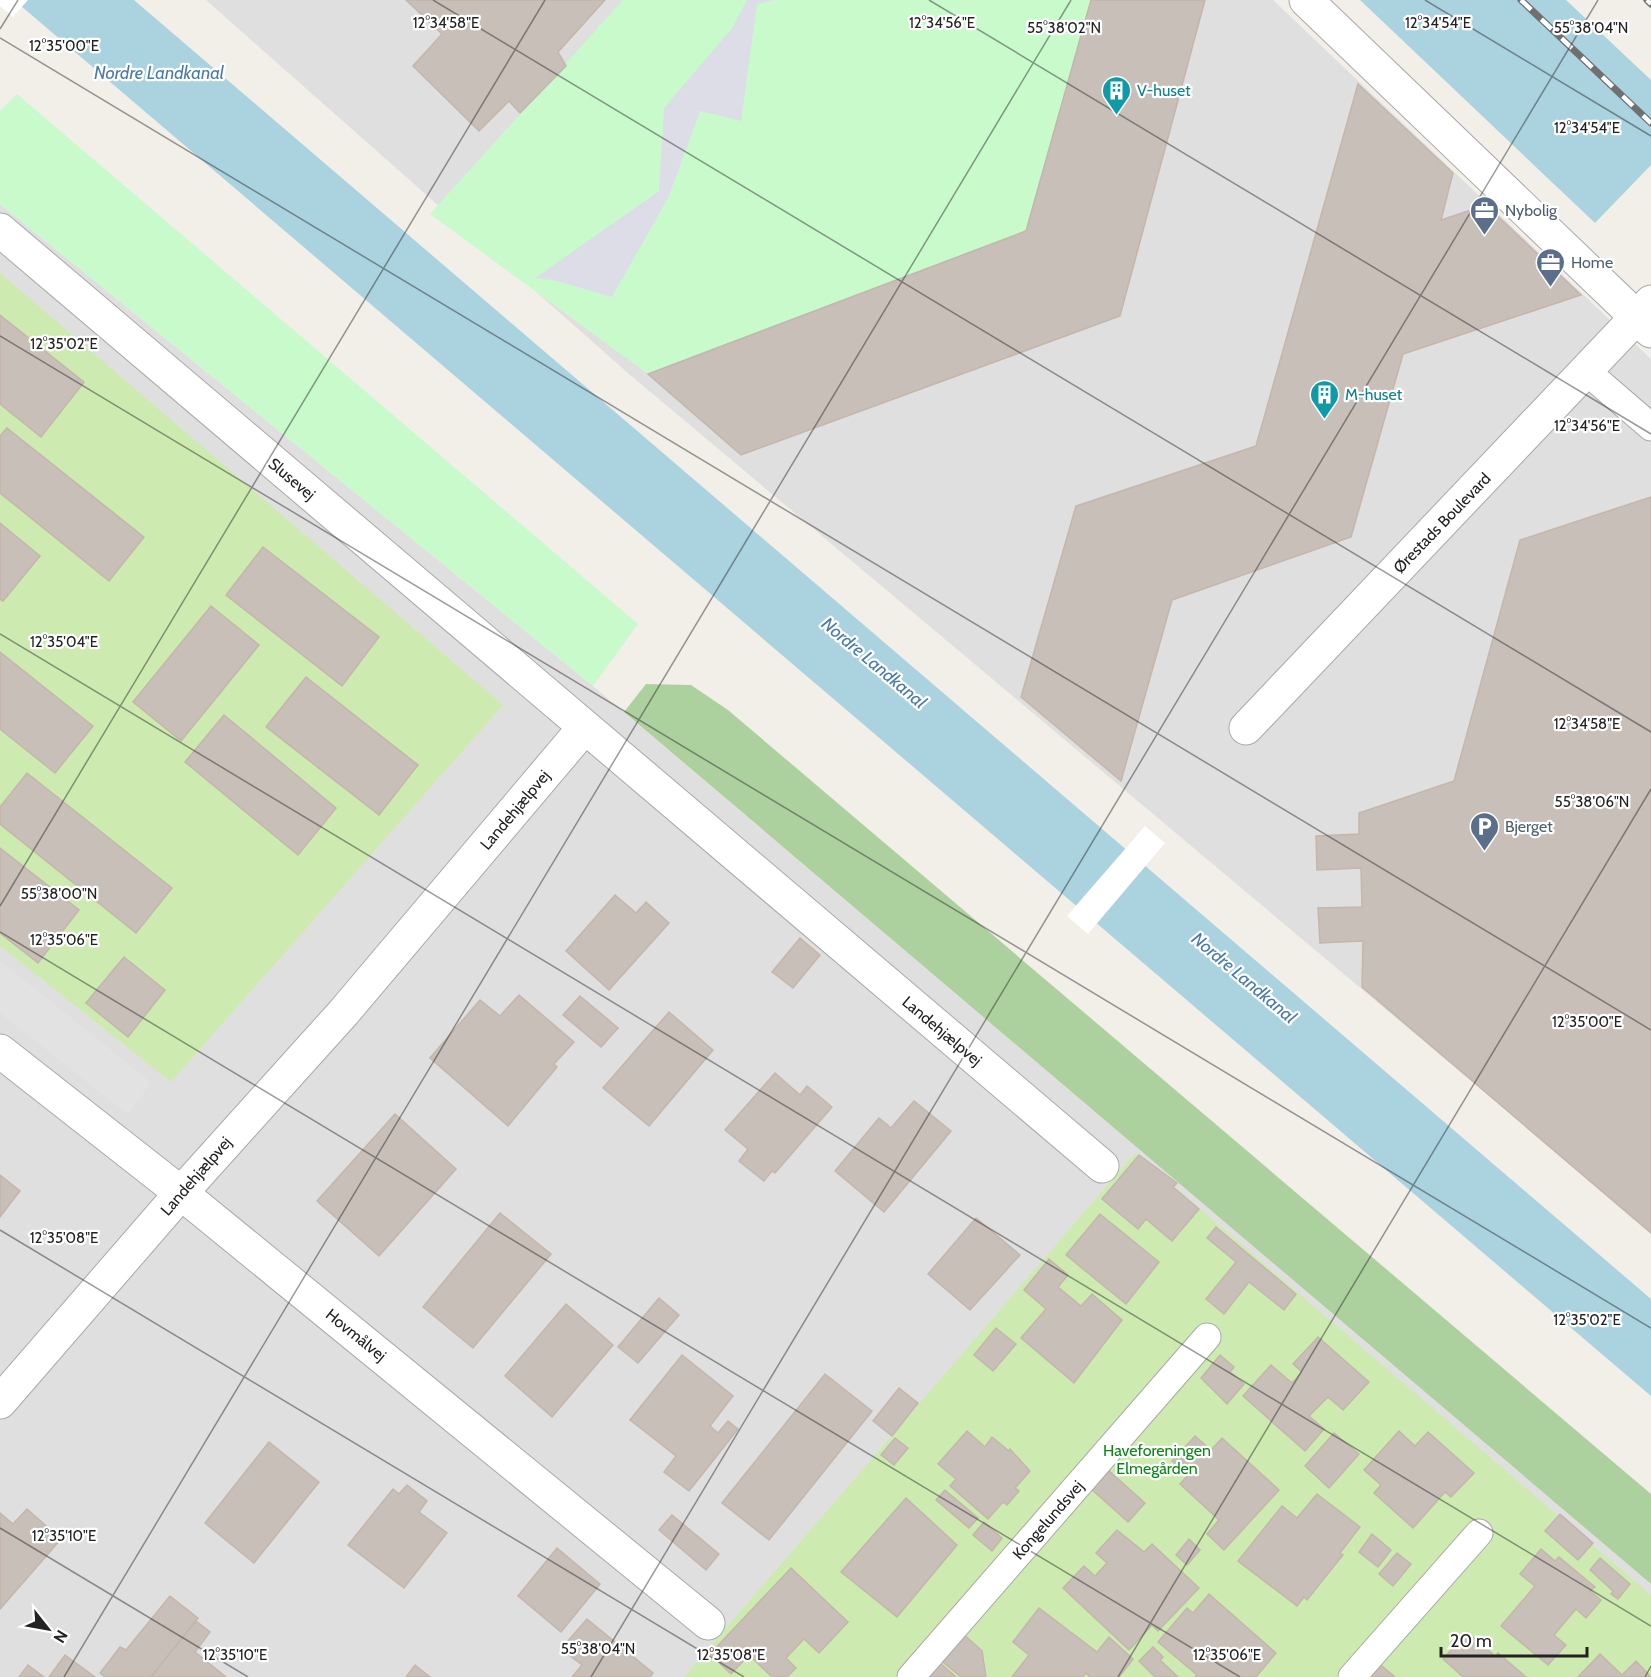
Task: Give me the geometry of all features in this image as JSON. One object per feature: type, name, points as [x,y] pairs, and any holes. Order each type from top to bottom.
[{"type":"street","name":"Ørestads Boulevard","points":[[1246,728],[1586,371],[1646,316],[1306,0]]},
{"type":"street","name":"Slusevej","points":[[0,230],[533,681],[584,728]]},
{"type":"street","name":"Landehjælpvej","points":[[0,1402],[181,1193],[344,1012],[584,728],[1102,1166]]},
{"type":"street","name":"Hovmålvej","points":[[0,1051],[181,1193],[708,1623]]},
{"type":"lane","points":[[1586,371],[1651,427]]},
{"type":"lane","name":"Kongelundsvej","points":[[911,1677],[1208,1336]]},
{"type":"lane","points":[[1352,1677],[1479,1533]]},
{"type":"shaded area","points":[[206,0],[1273,0],[1651,359],[1651,1232],[629,374]]},
{"type":"shaded area","points":[[747,0],[775,0],[757,4],[741,121],[700,111],[668,198],[612,297],[557,281],[535,278],[659,191],[664,108],[732,28]]},
{"type":"shaded area","points":[[0,204],[593,686],[1651,1584],[1651,1677],[0,1677]]},
{"type":"shaded area","points":[[0,961],[151,1082],[128,1115],[0,1013]]},
{"type":"green space","points":[[623,0],[1091,0],[1026,231],[648,374],[430,214]]},
{"type":"green space","points":[[17,94],[638,624],[593,686],[0,204],[0,111]]},
{"type":"green space","points":[[0,273],[503,705],[171,1082],[0,946]]},
{"type":"green space","points":[[646,684],[691,685],[728,710],[1651,1494],[1651,1584],[624,712]]},
{"type":"green space","name":"Haveforeningen Elmegården","points":[[1135,1153],[1651,1595],[1651,1677],[684,1677]]},
{"type":"water","name":"Nordre Landkanal","points":[[14,0],[134,0],[1651,1299],[1651,1396]]},
{"type":"water","points":[[1360,0],[1566,0],[1651,80],[1651,165],[1595,223]]},
{"type":"pier","points":[[0,0],[28,0],[13,17],[0,6]]},
{"type":"pier","points":[[1145,826],[1165,843],[1088,934],[1067,916]]},
{"type":"building","points":[[406,0],[605,0],[558,52],[566,66],[520,113],[509,101],[479,131],[413,66],[442,34]]},
{"type":"building","name":"V-huset","points":[[1091,0],[1205,0],[1120,316],[741,455],[648,374],[1026,231]]},
{"type":"building","name":"M-huset","points":[[1358,84],[1453,173],[1441,220],[1486,205],[1581,295],[1403,354],[1351,537],[1172,600],[1121,781],[1021,697],[1076,506],[1256,446]]},
{"type":"building","points":[[0,315],[84,382],[41,437],[0,404]]},
{"type":"building","points":[[7,428],[144,537],[109,581],[0,493],[0,436]]},
{"type":"building","name":"Bjerget","points":[[1651,497],[1651,1233],[1362,987],[1363,941],[1320,943],[1318,908],[1362,907],[1361,868],[1317,870],[1316,836],[1359,834],[1359,813],[1454,781],[1520,540]]},
{"type":"building","points":[[0,523],[40,556],[3,601],[0,599]]},
{"type":"building","points":[[263,547],[379,637],[342,686],[226,595]]},
{"type":"building","points":[[211,606],[259,645],[181,741],[133,702]]},
{"type":"building","points":[[0,652],[93,726],[55,773],[0,729]]},
{"type":"building","points":[[306,677],[418,765],[379,815],[266,727]]},
{"type":"building","points":[[224,715],[336,808],[298,855],[185,762]]},
{"type":"building","points":[[27,773],[172,888],[136,933],[0,824],[0,807]]},
{"type":"building","points":[[0,848],[79,910],[38,963],[0,933]]},
{"type":"building","points":[[615,895],[636,913],[646,902],[669,923],[609,990],[566,951]]},
{"type":"building","points":[[800,938],[820,955],[793,988],[772,972]]},
{"type":"building","points":[[124,957],[165,990],[128,1037],[86,1003]]},
{"type":"building","points":[[519,995],[574,1042],[554,1064],[557,1067],[508,1126],[430,1058],[480,1000],[500,1016]]},
{"type":"building","points":[[580,996],[618,1028],[601,1047],[563,1015]]},
{"type":"building","points":[[669,1012],[713,1050],[649,1126],[603,1088]]},
{"type":"building","points":[[775,1073],[800,1095],[807,1086],[832,1107],[775,1173],[772,1171],[764,1181],[739,1161],[748,1149],[725,1130]]},
{"type":"building","points":[[914,1101],[951,1131],[884,1212],[835,1171],[879,1118],[891,1128]]},
{"type":"building","points":[[395,1114],[456,1169],[379,1256],[317,1201]]},
{"type":"building","points":[[1139,1155],[1177,1183],[1173,1187],[1199,1209],[1172,1241],[1146,1219],[1138,1229],[1102,1199]]},
{"type":"building","points":[[0,1175],[20,1191],[0,1217]]},
{"type":"building","points":[[500,1213],[551,1254],[473,1348],[423,1307]]},
{"type":"building","points":[[1100,1214],[1159,1262],[1126,1304],[1066,1255]]},
{"type":"building","points":[[976,1218],[1020,1255],[970,1310],[928,1274]]},
{"type":"building","points":[[1216,1227],[1296,1294],[1284,1310],[1249,1282],[1224,1314],[1206,1299],[1236,1262],[1207,1238]]},
{"type":"building","points":[[1049,1259],[1068,1275],[1058,1287],[1081,1306],[1092,1294],[1122,1320],[1074,1383],[1021,1338],[1046,1309],[1024,1290]]},
{"type":"building","points":[[659,1298],[679,1315],[638,1363],[618,1347]]},
{"type":"building","points":[[566,1304],[613,1345],[552,1417],[505,1376]]},
{"type":"building","points":[[996,1328],[1016,1344],[993,1371],[974,1355]]},
{"type":"building","points":[[1318,1337],[1369,1382],[1343,1410],[1328,1397],[1309,1416],[1324,1429],[1305,1451],[1243,1396],[1271,1365],[1292,1383],[1302,1372],[1293,1364]]},
{"type":"building","points":[[682,1355],[733,1396],[710,1426],[718,1433],[728,1421],[738,1429],[689,1491],[664,1472],[676,1456],[630,1420]]},
{"type":"building","points":[[1220,1355],[1234,1367],[1230,1372],[1244,1384],[1227,1404],[1201,1378]]},
{"type":"building","points":[[825,1374],[872,1411],[769,1540],[722,1503]]},
{"type":"building","points":[[899,1388],[918,1403],[892,1436],[873,1421]]},
{"type":"building","points":[[967,1431],[985,1447],[992,1437],[1009,1451],[1010,1449],[1030,1471],[1015,1488],[1019,1491],[1007,1505],[1003,1502],[988,1519],[950,1486],[956,1479],[938,1464]]},
{"type":"building","points":[[1399,1431],[1415,1446],[1428,1432],[1474,1473],[1451,1497],[1445,1492],[1413,1528],[1374,1493],[1381,1485],[1364,1470]]},
{"type":"building","points":[[1334,1433],[1359,1454],[1329,1488],[1305,1466]]},
{"type":"building","points":[[1195,1436],[1211,1450],[1222,1438],[1279,1490],[1224,1550],[1207,1534],[1219,1520],[1180,1484],[1188,1475],[1172,1461]]},
{"type":"building","points":[[895,1438],[908,1448],[894,1465],[881,1455]]},
{"type":"building","points":[[269,1442],[319,1482],[254,1563],[205,1523]]},
{"type":"building","points":[[1107,1469],[1145,1503],[1128,1522],[1090,1488]]},
{"type":"building","points":[[407,1485],[427,1501],[419,1512],[447,1533],[404,1588],[348,1545],[393,1489],[399,1494]]},
{"type":"building","points":[[945,1490],[978,1518],[969,1528],[936,1500]]},
{"type":"building","points":[[1317,1494],[1360,1527],[1340,1553],[1343,1555],[1307,1600],[1304,1597],[1297,1606],[1238,1561],[1282,1506],[1297,1518]]},
{"type":"building","points":[[906,1498],[957,1545],[897,1617],[841,1572]]},
{"type":"building","points":[[27,1509],[61,1539],[0,1609],[0,1513],[13,1524]]},
{"type":"building","points":[[1560,1514],[1593,1543],[1578,1560],[1545,1531]]},
{"type":"building","points":[[672,1515],[719,1554],[706,1570],[659,1530]]},
{"type":"building","points":[[984,1522],[1002,1538],[992,1551],[973,1535]]},
{"type":"building","points":[[1117,1530],[1144,1552],[1152,1544],[1199,1588],[1158,1631],[1152,1625],[1129,1650],[1063,1588],[1084,1566],[1095,1576],[1107,1563],[1096,1553]]},
{"type":"building","points":[[1372,1534],[1391,1550],[1378,1567],[1359,1552]]},
{"type":"building","points":[[1189,1539],[1200,1550],[1187,1565],[1176,1555]]},
{"type":"building","points":[[557,1548],[600,1584],[561,1632],[518,1596]]},
{"type":"building","points":[[1541,1549],[1555,1561],[1559,1557],[1595,1587],[1590,1591],[1601,1600],[1586,1618],[1576,1609],[1554,1635],[1566,1645],[1548,1665],[1501,1626],[1535,1586],[1520,1574]]},
{"type":"building","points":[[1397,1553],[1411,1564],[1393,1586],[1379,1574]]},
{"type":"building","points":[[1600,1558],[1630,1584],[1618,1599],[1611,1594],[1613,1591],[1590,1570]]},
{"type":"building","points":[[791,1568],[848,1622],[819,1653],[804,1639],[786,1658],[796,1668],[787,1677],[772,1677],[749,1655],[731,1674],[710,1654]]},
{"type":"building","points":[[1209,1594],[1276,1653],[1256,1677],[1195,1677],[1197,1675],[1158,1642],[1187,1608],[1193,1613]]},
{"type":"building","points":[[170,1596],[198,1618],[151,1677],[105,1677],[100,1673],[120,1647],[126,1650]]},
{"type":"building","points":[[1039,1608],[1097,1652],[1109,1637],[1133,1659],[1119,1677],[1090,1677],[1086,1673],[1083,1677],[1012,1677],[1029,1655],[1013,1642]]},
{"type":"building","points":[[587,1619],[653,1673],[650,1677],[572,1677],[582,1665],[561,1649]]},
{"type":"building","points":[[196,1621],[210,1632],[195,1652],[226,1677],[151,1677]]},
{"type":"building","points":[[961,1632],[982,1651],[986,1677],[961,1677],[938,1658]]},
{"type":"building","points":[[1467,1632],[1495,1656],[1498,1653],[1526,1677],[1463,1677],[1443,1659]]},
{"type":"building","points":[[1153,1647],[1163,1657],[1160,1660],[1178,1677],[1155,1677],[1139,1661]]},
{"type":"building","points":[[1600,1654],[1622,1675],[1636,1661],[1651,1677],[1578,1677]]},
{"type":"building","points":[[65,1655],[95,1677],[49,1677]]},
{"type":"building","points":[[1376,1661],[1395,1677],[1363,1677]]},
{"type":"building","points":[[939,1662],[956,1677],[926,1677]]},
{"type":"building","points":[[28,1665],[44,1677],[19,1677]]},
{"type":"building","points":[[415,1665],[430,1677],[406,1677]]},
{"type":"railway","points":[[1521,0],[1651,123]]},
{"type":"railway","points":[[1647,0],[1651,4]]},
{"type":"place","name":"V-huset","points":[[1116,116]]},
{"type":"place","name":"Nybolig","points":[[1484,236]]},
{"type":"place","name":"Home","points":[[1550,288]]},
{"type":"place","name":"M-huset","points":[[1324,420]]},
{"type":"place","name":"Bjerget","points":[[1484,852]]}]
